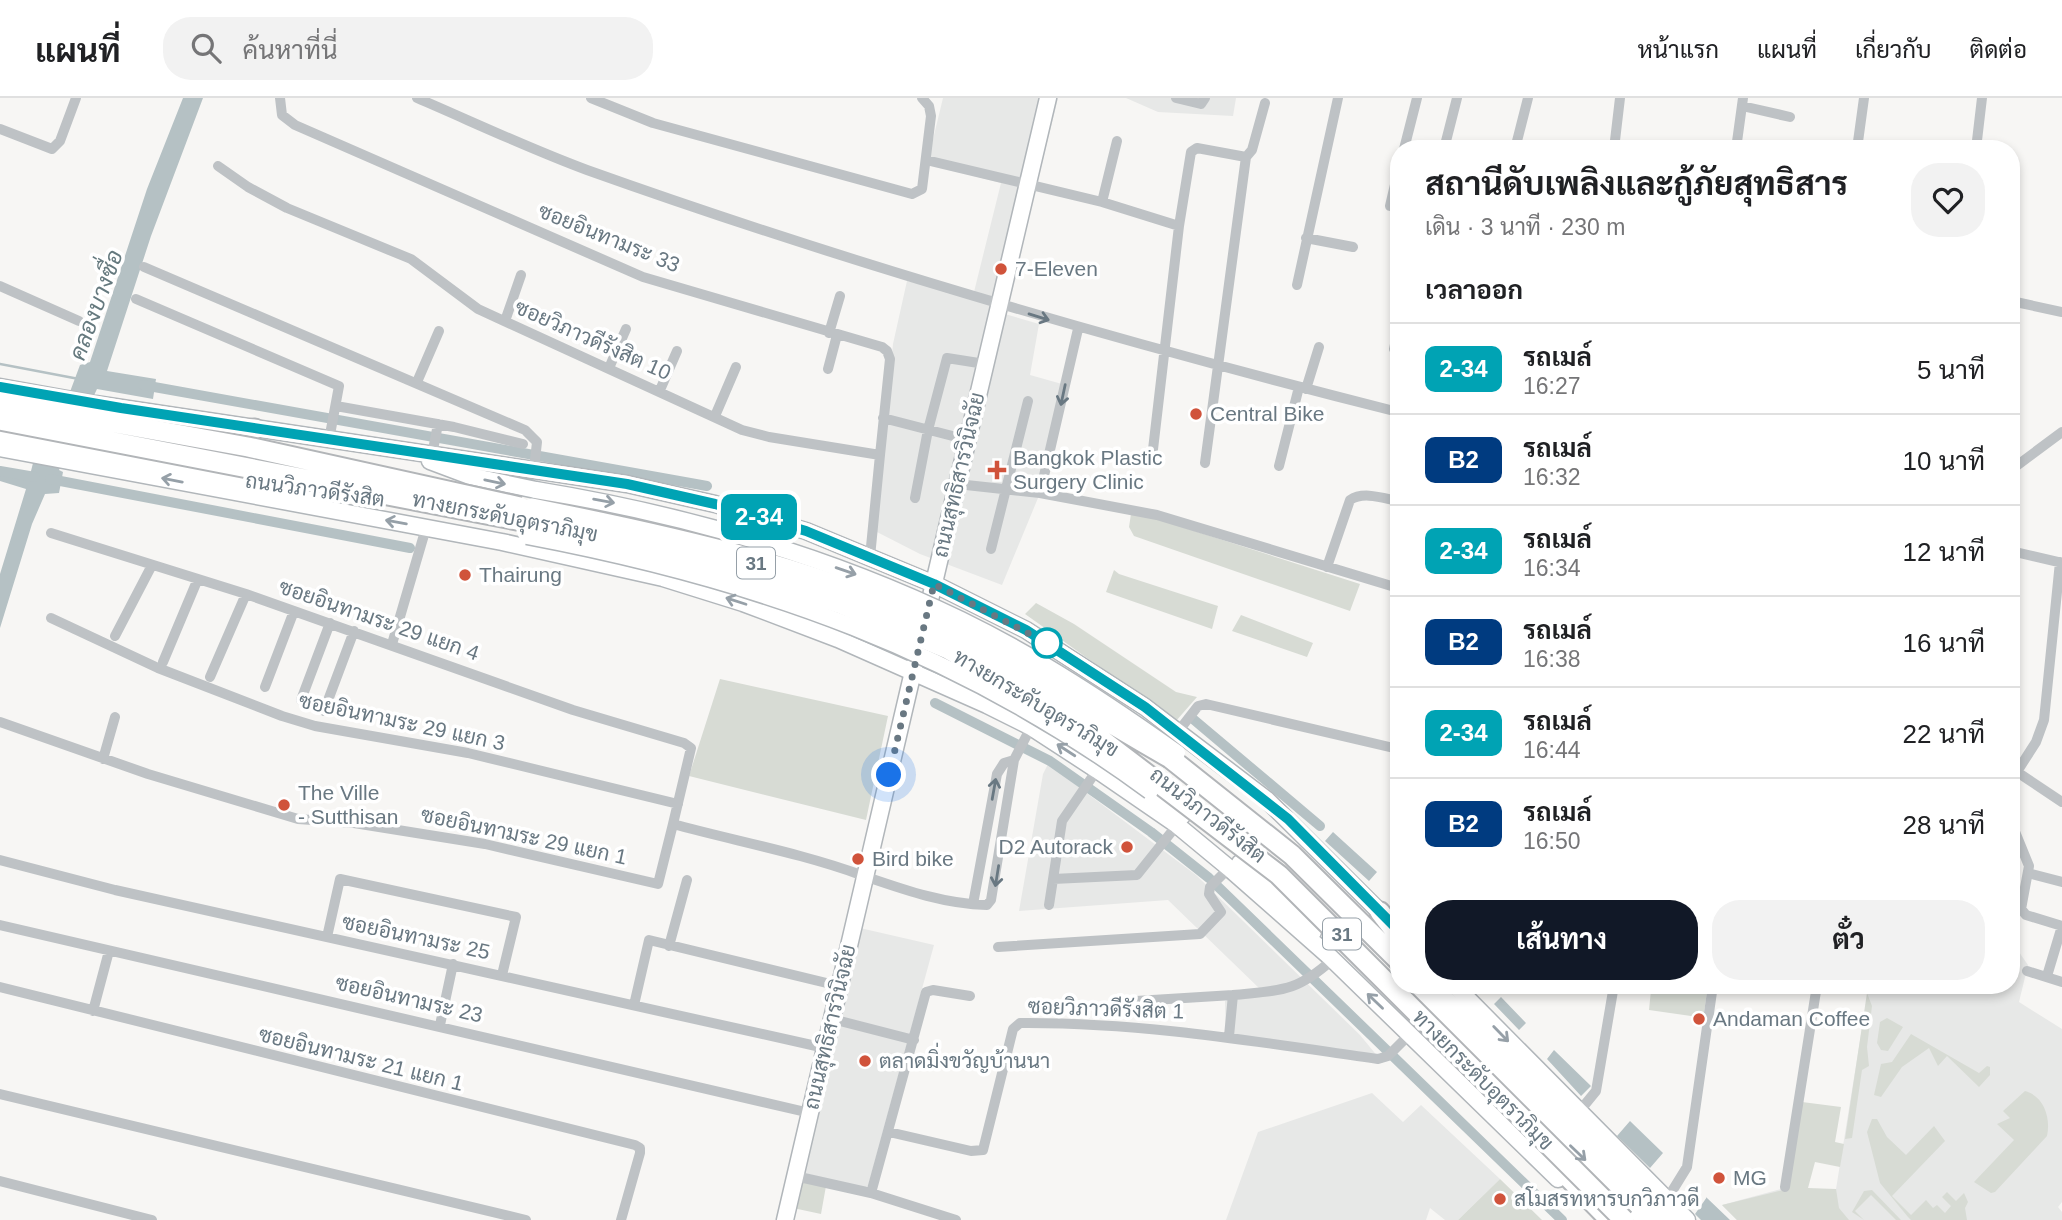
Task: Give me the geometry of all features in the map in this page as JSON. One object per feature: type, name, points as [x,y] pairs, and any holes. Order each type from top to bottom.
[{"type":"highway","name":"ถนนวิภาวดีรังสิต","points":[[0,404],[62,408],[91,413],[126,428],[414,481],[531,514],[725,562],[844,601],[951,647],[1027,687],[1096,731],[1155,784],[1282,874],[1390,983]]},
{"type":"highway","name":"ทางยกระดับอุตราภิมุข","points":[[0,404],[299,458],[673,541],[726,553],[844,592],[952,637],[1101,723],[1164,769],[1287,868],[1390,969]]},
{"type":"highway","name":"ทางยกระดับอุตราภิมุข","points":[[0,420],[591,534],[722,565],[841,604],[948,649],[1093,733],[1279,875],[1390,986]]},
{"type":"highway","points":[[126,428],[213,435],[255,429]]},
{"type":"highway","name":"ถนนวิภาวดีรังสิต","points":[[0,435],[72,455],[258,483],[531,514],[729,550],[847,590],[956,635],[1173,755],[1292,855],[1390,952]]},
{"type":"highway","points":[[1380,912],[1390,924]]},
{"type":"highway","name":"ทางยกระดับอุตราภิมุข","points":[[1398,994],[1624,1220]]},
{"type":"highway","name":"ถนนวิภาวดีรังสิต","points":[[1400,994],[1502,1112],[1610,1220]]},
{"type":"highway","name":"ทางยกระดับอุตราภิมุข","points":[[1416,994],[1647,1220]]},
{"type":"highway","points":[[1437,994],[1465,1017],[1668,1210]]},
{"type":"highway","points":[[1446,994],[1465,1017]]},
{"type":"highway","points":[[1466,1093],[1502,1112]]},
{"type":"main road","name":"ถนนสุทธิสารวินิจฉัย","points":[[785,1220],[1048,98]]},
{"type":"main road","name":"ถนนวิภาวดีรังสิต","points":[[0,387],[62,408]]},
{"type":"main road","name":"ถนนวิภาวดีรังสิต","points":[[91,413],[255,429],[330,433],[409,452],[435,440],[715,504],[806,531],[934,584],[1026,630],[1145,707],[1266,799],[1380,912]]},
{"type":"main road","name":"ถนนวิภาวดีรังสิต","points":[[0,448],[43,449]]},
{"type":"main road","name":"31","points":[[409,452],[470,476],[531,514]]},
{"type":"main road","name":"ถนนวิภาวดีรังสิต","points":[[72,455],[663,578],[782,617],[987,705],[1025,742],[1093,775],[1168,836],[1224,873],[1331,958],[1410,1034],[1466,1093],[1599,1220]]},
{"type":"main road","name":"31","points":[[431,529],[491,530],[531,514]]},
{"type":"main road","points":[[782,617],[800,599],[810,564],[806,531]]},
{"type":"main road","points":[[838,639],[864,634],[876,625],[886,596],[879,572],[866,555]]},
{"type":"main road","points":[[987,705],[969,685],[967,670],[985,634],[996,628],[1026,630]]},
{"type":"main road","points":[[1025,742],[1031,709],[1056,668],[1074,660]]},
{"type":"main road","name":"31","points":[[1173,755],[1305,857],[1356,887]]},
{"type":"main road","name":"31","points":[[1155,784],[1298,913],[1331,958]]},
{"type":"main road","points":[[1463,994],[1668,1210],[1687,1220]]},
{"type":"street","points":[[0,129],[52,149],[60,141],[76,98]]},
{"type":"street","name":"ซอยอินทามระ 33","points":[[280,98],[282,116],[295,125],[632,272],[887,351],[890,359],[880,455]]},
{"type":"street","points":[[416,98],[586,169],[999,305],[1078,329],[1390,410]]},
{"type":"street","points":[[591,98],[653,123],[904,193],[918,193],[922,189],[931,116],[929,106],[922,98]]},
{"type":"street","points":[[1175,98],[1201,104],[1205,98]]},
{"type":"street","points":[[1297,285],[1338,98]]},
{"type":"street","points":[[1406,140],[1417,98]]},
{"type":"street","points":[[1446,140],[1457,98]]},
{"type":"street","points":[[1517,140],[1528,98]]},
{"type":"street","points":[[1615,140],[1620,98]]},
{"type":"street","points":[[1858,140],[1864,98]]},
{"type":"street","points":[[1977,140],[1982,98]]},
{"type":"street","points":[[1737,140],[1742,102],[1790,117]]},
{"type":"street","points":[[1205,463],[1246,157],[1252,150],[1265,103]]},
{"type":"street","points":[[1102,202],[1117,141]]},
{"type":"street","points":[[1152,458],[1179,226],[1193,150],[1246,157]]},
{"type":"street","points":[[926,160],[1102,202],[1179,226]]},
{"type":"street","name":"ซอยวิภาวดีรังสิต 10","points":[[218,166],[287,208],[411,259],[467,302],[742,430],[769,438],[880,455]]},
{"type":"street","points":[[1306,238],[1353,247]]},
{"type":"street","points":[[145,267],[529,432],[537,442],[535,461]]},
{"type":"street","points":[[505,321],[521,275]]},
{"type":"street","points":[[0,286],[79,321]]},
{"type":"street","points":[[828,369],[840,296]]},
{"type":"street","points":[[136,299],[340,386],[330,433]]},
{"type":"street","points":[[2020,303],[2062,312]]},
{"type":"street","points":[[609,368],[626,329]]},
{"type":"street","points":[[1040,493],[1078,329]]},
{"type":"street","points":[[417,382],[439,331]]},
{"type":"street","points":[[1279,466],[1302,388],[1319,347]]},
{"type":"street","points":[[660,390],[677,351]]},
{"type":"street","points":[[915,498],[928,430],[947,358],[985,364]]},
{"type":"street","points":[[715,416],[736,367]]},
{"type":"street","points":[[990,549],[1028,401]]},
{"type":"street","points":[[335,409],[435,440],[523,444]]},
{"type":"street","points":[[883,418],[968,440]]},
{"type":"street","points":[[2020,463],[2062,432]]},
{"type":"street","points":[[866,555],[880,455]]},
{"type":"street","points":[[957,484],[1040,493],[1157,515],[1390,586]]},
{"type":"street","points":[[1327,567],[1350,500],[1356,496],[1390,500]]},
{"type":"street","points":[[393,644],[431,529]]},
{"type":"street","name":"ซอยอินทามระ 29 แยก 4","points":[[51,533],[151,567],[246,594],[573,710],[684,743],[691,748],[678,804]]},
{"type":"street","points":[[2020,553],[2061,563],[2044,720],[2036,742],[2020,764]]},
{"type":"street","points":[[114,636],[151,567]]},
{"type":"street","points":[[163,662],[197,581]]},
{"type":"street","points":[[210,677],[246,594]]},
{"type":"street","points":[[264,687],[295,611]]},
{"type":"street","name":"ซอยอินทามระ 29 แยก 3","points":[[51,618],[158,668],[282,716],[316,726],[468,753],[678,804]]},
{"type":"street","points":[[301,699],[330,623]]},
{"type":"street","points":[[324,711],[354,631]]},
{"type":"street","points":[[1178,733],[1198,706],[1206,704],[1390,747]]},
{"type":"street","points":[[103,759],[115,717]]},
{"type":"street","name":"ซอยอินทามระ 29 แยก 1","points":[[0,722],[103,759],[298,819],[354,823],[485,844],[657,884],[673,824]]},
{"type":"street","points":[[678,804],[673,824],[933,898],[987,905],[994,892],[1025,742]]},
{"type":"street","points":[[973,904],[997,774],[1025,742]]},
{"type":"street","points":[[1049,905],[1060,828],[1093,775]]},
{"type":"street","points":[[2020,778],[2062,802]]},
{"type":"street","points":[[1053,879],[1137,875],[1168,836]]},
{"type":"street","points":[[2020,842],[2027,858],[2028,873],[2023,913],[2062,926],[2047,976]]},
{"type":"street","name":"ซอยอินทามระ 25","points":[[0,860],[115,890],[825,1048]]},
{"type":"street","points":[[998,947],[1200,934],[1221,912],[1210,897],[1210,887],[1224,873]]},
{"type":"street","points":[[2028,873],[2062,882]]},
{"type":"street","points":[[327,937],[341,879],[516,917],[502,975]]},
{"type":"street","points":[[669,946],[687,880]]},
{"type":"street","name":"ซอยอินทามระ 23","points":[[0,925],[810,1113]]},
{"type":"street","points":[[634,1005],[649,940],[839,986]]},
{"type":"street","points":[[93,1011],[109,951]]},
{"type":"street","points":[[1120,1002],[1291,989],[1302,985],[1331,958]]},
{"type":"street","points":[[439,1025],[453,964]]},
{"type":"street","points":[[2027,971],[2062,982]]},
{"type":"street","name":"ซอยอินทามระ 21 แยก 1","points":[[0,987],[635,1145],[640,1148],[640,1153],[621,1220]]},
{"type":"street","points":[[871,1193],[928,990],[970,996]]},
{"type":"street","points":[[1578,1113],[1596,1091],[1612,994]]},
{"type":"street","points":[[1668,1210],[1687,1167],[1712,994]]},
{"type":"street","points":[[1785,1186],[1816,994]]},
{"type":"street","points":[[1229,1036],[1233,995]]},
{"type":"street","points":[[832,1019],[914,1040]]},
{"type":"street","name":"ซอยวิภาวดีรังสิต 1","points":[[888,1132],[971,1151],[983,1150],[1013,1029],[1020,1023],[1160,1028],[1378,1059],[1388,1056],[1410,1034]]},
{"type":"street","points":[[0,1094],[526,1220]]},
{"type":"street","points":[[795,1176],[871,1193],[956,1220]]},
{"type":"street","points":[[0,1181],[152,1220]]},
{"type":"shaded area","points":[[183,98],[203,98],[151,236],[107,371],[156,379],[153,399],[97,389],[59,470],[63,472],[59,493],[45,494],[32,524],[0,628],[0,574],[26,489],[0,481],[0,474],[21,479],[23,475],[30,475],[33,463],[43,464],[80,365],[90,362],[147,189]]},
{"type":"shaded area","points":[[943,98],[1058,98],[1005,314],[1039,324],[1030,375],[1062,384],[1038,498],[1002,585],[920,554],[875,531],[893,344],[907,281],[973,296],[1001,183],[927,164]]},
{"type":"shaded area","points":[[1126,98],[1236,98],[1233,116],[1158,112]]},
{"type":"shaded area","points":[[1131,514],[1160,520],[1360,584],[1350,611],[1134,536],[1129,527]]},
{"type":"shaded area","points":[[1114,570],[1119,574],[1218,606],[1212,629],[1106,592]]},
{"type":"shaded area","points":[[1036,603],[1074,624],[1176,692],[1197,697],[1176,721],[1025,614]]},
{"type":"shaded area","points":[[1241,615],[1313,643],[1307,657],[1232,631]]},
{"type":"shaded area","points":[[720,679],[888,716],[866,820],[689,776]]},
{"type":"shaded area","points":[[1048,764],[1196,875],[1360,1035],[1383,1063],[1226,1038],[1225,1001],[1260,989],[1168,900],[1019,911],[1043,774]]},
{"type":"shaded area","points":[[1333,832],[1377,872],[1369,881],[1325,841]]},
{"type":"shaded area","name":"ตลาดมิ่งขวัญบ้านนา","points":[[860,928],[934,945],[868,1186],[864,1188],[800,1172]]},
{"type":"shaded area","points":[[2020,954],[2028,965],[2019,1002],[2062,1029],[2062,1202],[2058,1207],[2062,1212],[2062,1220],[1737,1220],[1722,1205],[1781,1189],[1836,1189],[1868,994],[2020,994]]},
{"type":"shaded area","points":[[1651,994],[1707,994],[1704,1013],[1698,1017],[1649,1010]]},
{"type":"shaded area","points":[[1867,994],[1872,1006],[1867,1047],[1869,1066],[1862,1070],[1852,1138],[1845,1139]]},
{"type":"shaded area","points":[[1501,997],[1526,1023],[1519,1030],[1494,1004]]},
{"type":"shaded area","points":[[1887,1018],[1903,1027],[1888,1051],[1881,1050],[1877,1043],[1880,1022]]},
{"type":"shaded area","points":[[1911,1034],[1979,1073],[1987,1066],[1990,1067],[1990,1075],[1979,1087],[1947,1056],[1938,1066],[1929,1048],[1902,1067],[1881,1097],[1874,1095],[1881,1064],[1892,1062]]},
{"type":"shaded area","points":[[1554,1050],[1591,1086],[1581,1096],[1547,1059]]},
{"type":"shaded area","points":[[2025,1091],[2037,1098],[2045,1109],[2047,1136],[1995,1192],[1991,1193],[1974,1182],[2014,1140],[1997,1124],[2010,1118],[2003,1111]]},
{"type":"shaded area","points":[[1372,1093],[1403,1122],[1421,1105],[1500,1179],[1458,1220],[1445,1220],[1430,1208],[1426,1220],[1226,1220],[1258,1132]]},
{"type":"shaded area","points":[[1802,1102],[1841,1107],[1835,1142],[1844,1144],[1840,1167],[1815,1162],[1808,1188],[1836,1189],[1839,1208],[1849,1220],[1737,1220],[1722,1205],[1787,1189]]},
{"type":"shaded area","points":[[1872,1119],[1877,1119],[1887,1137],[1906,1155],[1934,1126],[1945,1141],[1892,1196],[1911,1215],[1926,1200],[1933,1208],[1937,1205],[1945,1213],[1951,1206],[1942,1197],[1947,1192],[1956,1201],[1964,1193],[1968,1202],[1965,1208],[1967,1220],[1911,1220],[1908,1217],[1880,1183],[1867,1132]]},
{"type":"shaded area","points":[[1630,1121],[1663,1153],[1650,1168],[1617,1136]]},
{"type":"shaded area","name":"สโมสรทหารบกวิภาวดี","points":[[1500,1179],[1542,1220],[1458,1220]]},
{"type":"shaded area","points":[[801,1180],[826,1186],[821,1214],[793,1208]]},
{"type":"shaded area","points":[[1872,1190],[1901,1220],[1896,1220],[1871,1195],[1855,1211],[1864,1220],[1852,1212],[1864,1191]]},
{"type":"shaded area","points":[[1707,1197],[1730,1220],[1701,1220],[1695,1214]]},
{"type":"waterway","points":[[0,364],[79,379]]},
{"type":"waterway","points":[[143,385],[707,486]]},
{"type":"waterway","points":[[0,471],[35,477]]},
{"type":"waterway","points":[[50,479],[410,548]]},
{"type":"waterway","points":[[935,703],[1050,761],[1151,832],[1209,878],[1562,1220]]},
{"type":"waterway","points":[[1193,719],[1320,826]]},
{"type":"bus line","name":"2-34","points":[[0,387],[121,408],[627,484],[715,504],[806,531],[934,584],[1026,630],[1145,707],[1266,799],[1390,922]]},
{"type":"place","name":"7-Eleven","points":[[1001,269]]},
{"type":"place","name":"Central Bike","points":[[1196,414]]},
{"type":"place","name":"Bangkok Plastic Surgery Clinic","points":[[997,470]]},
{"type":"place","name":"Thairung","points":[[465,575]]},
{"type":"place","name":"The Ville - Sutthisan","points":[[284,805]]},
{"type":"place","name":"D2 Autorack","points":[[1127,847]]},
{"type":"place","name":"Bird bike","points":[[858,859]]},
{"type":"place","name":"Andaman Coffee","points":[[1699,1019]]},
{"type":"place","name":"ตลาดมิ่งขวัญบ้านนา","points":[[865,1061]]},
{"type":"place","name":"MG","points":[[1719,1178]]},
{"type":"place","name":"สโมสรทหารบกวิภาวดี","points":[[1500,1199]]},
{"type":"route","points":[[889,775],[934,584],[1047,643]]},
{"type":"water label","name":"คลองบางซื่อ","points":[[96,305]]}]
